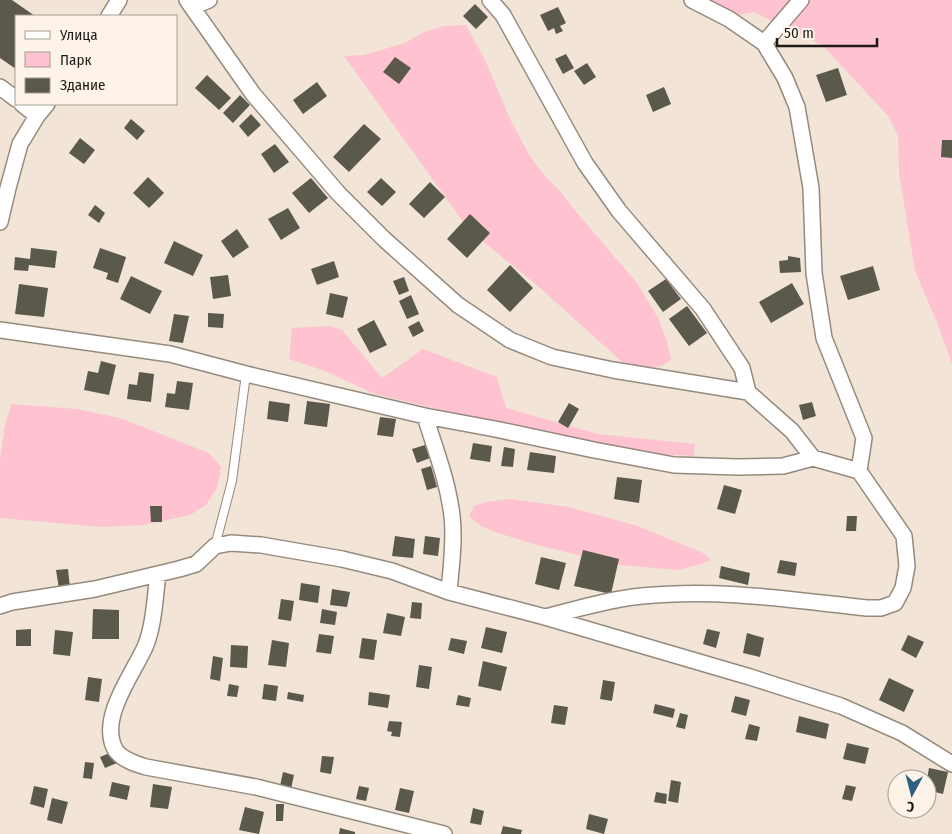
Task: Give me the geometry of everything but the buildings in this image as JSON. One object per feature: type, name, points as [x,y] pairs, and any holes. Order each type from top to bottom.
[{"type":"street","points":[[110,15],[119,0]]},
{"type":"street","points":[[209,0],[189,4],[253,94],[338,193],[384,239],[458,305],[510,340],[552,357],[613,370],[748,392],[792,432],[814,458]]},
{"type":"street","points":[[490,0],[503,14],[586,163],[619,210],[703,309],[742,368],[748,392]]},
{"type":"street","points":[[692,0],[729,19],[764,43],[785,78],[797,106],[811,188],[814,273],[824,338],[864,438],[859,472]]},
{"type":"street","points":[[764,43],[801,0]]},
{"type":"street","points":[[0,86],[15,98]]},
{"type":"street","points":[[0,222],[20,144],[42,110],[25,105]]},
{"type":"street","points":[[0,330],[170,354],[425,416],[495,428],[594,450],[674,465],[783,466],[814,458],[859,472],[904,536],[907,566],[903,588],[895,603],[880,608],[738,594],[685,592],[640,596],[545,617]]},
{"type":"street","points":[[425,416],[445,480],[452,516],[449,592]]},
{"type":"street","points":[[0,606],[12,602],[95,589],[196,564],[216,546],[231,543],[261,545],[342,559],[392,572],[449,592],[545,617],[750,677],[841,706],[902,733],[952,764]]},
{"type":"street","points":[[158,574],[146,645],[123,687],[113,716],[110,734],[117,751],[130,762],[146,767],[256,787],[444,834]]},
{"type":"lane","points":[[216,546],[232,482],[246,374]]},
{"type":"green space","points":[[705,0],[952,0],[952,364],[915,271],[899,173],[898,135],[888,116],[825,48],[803,34],[782,32],[770,20],[754,12],[738,15],[718,9]]},
{"type":"green space","points":[[466,25],[485,60],[511,121],[531,158],[637,283],[658,318],[666,338],[671,360],[661,366],[641,369],[621,361],[539,287],[469,230],[344,56],[364,55],[405,43],[424,32],[444,26]]},
{"type":"green space","points":[[330,326],[342,330],[382,378],[423,349],[497,377],[506,408],[598,434],[695,444],[694,456],[640,453],[454,413],[375,394],[325,371],[289,359],[292,328]]},
{"type":"green space","points":[[11,404],[77,409],[120,418],[209,453],[221,467],[217,488],[206,505],[190,515],[143,525],[100,527],[0,518],[0,458]]},
{"type":"green space","points":[[511,499],[569,507],[638,526],[703,553],[711,560],[679,570],[608,564],[492,531],[481,526],[469,516],[474,506],[486,502]]}]
